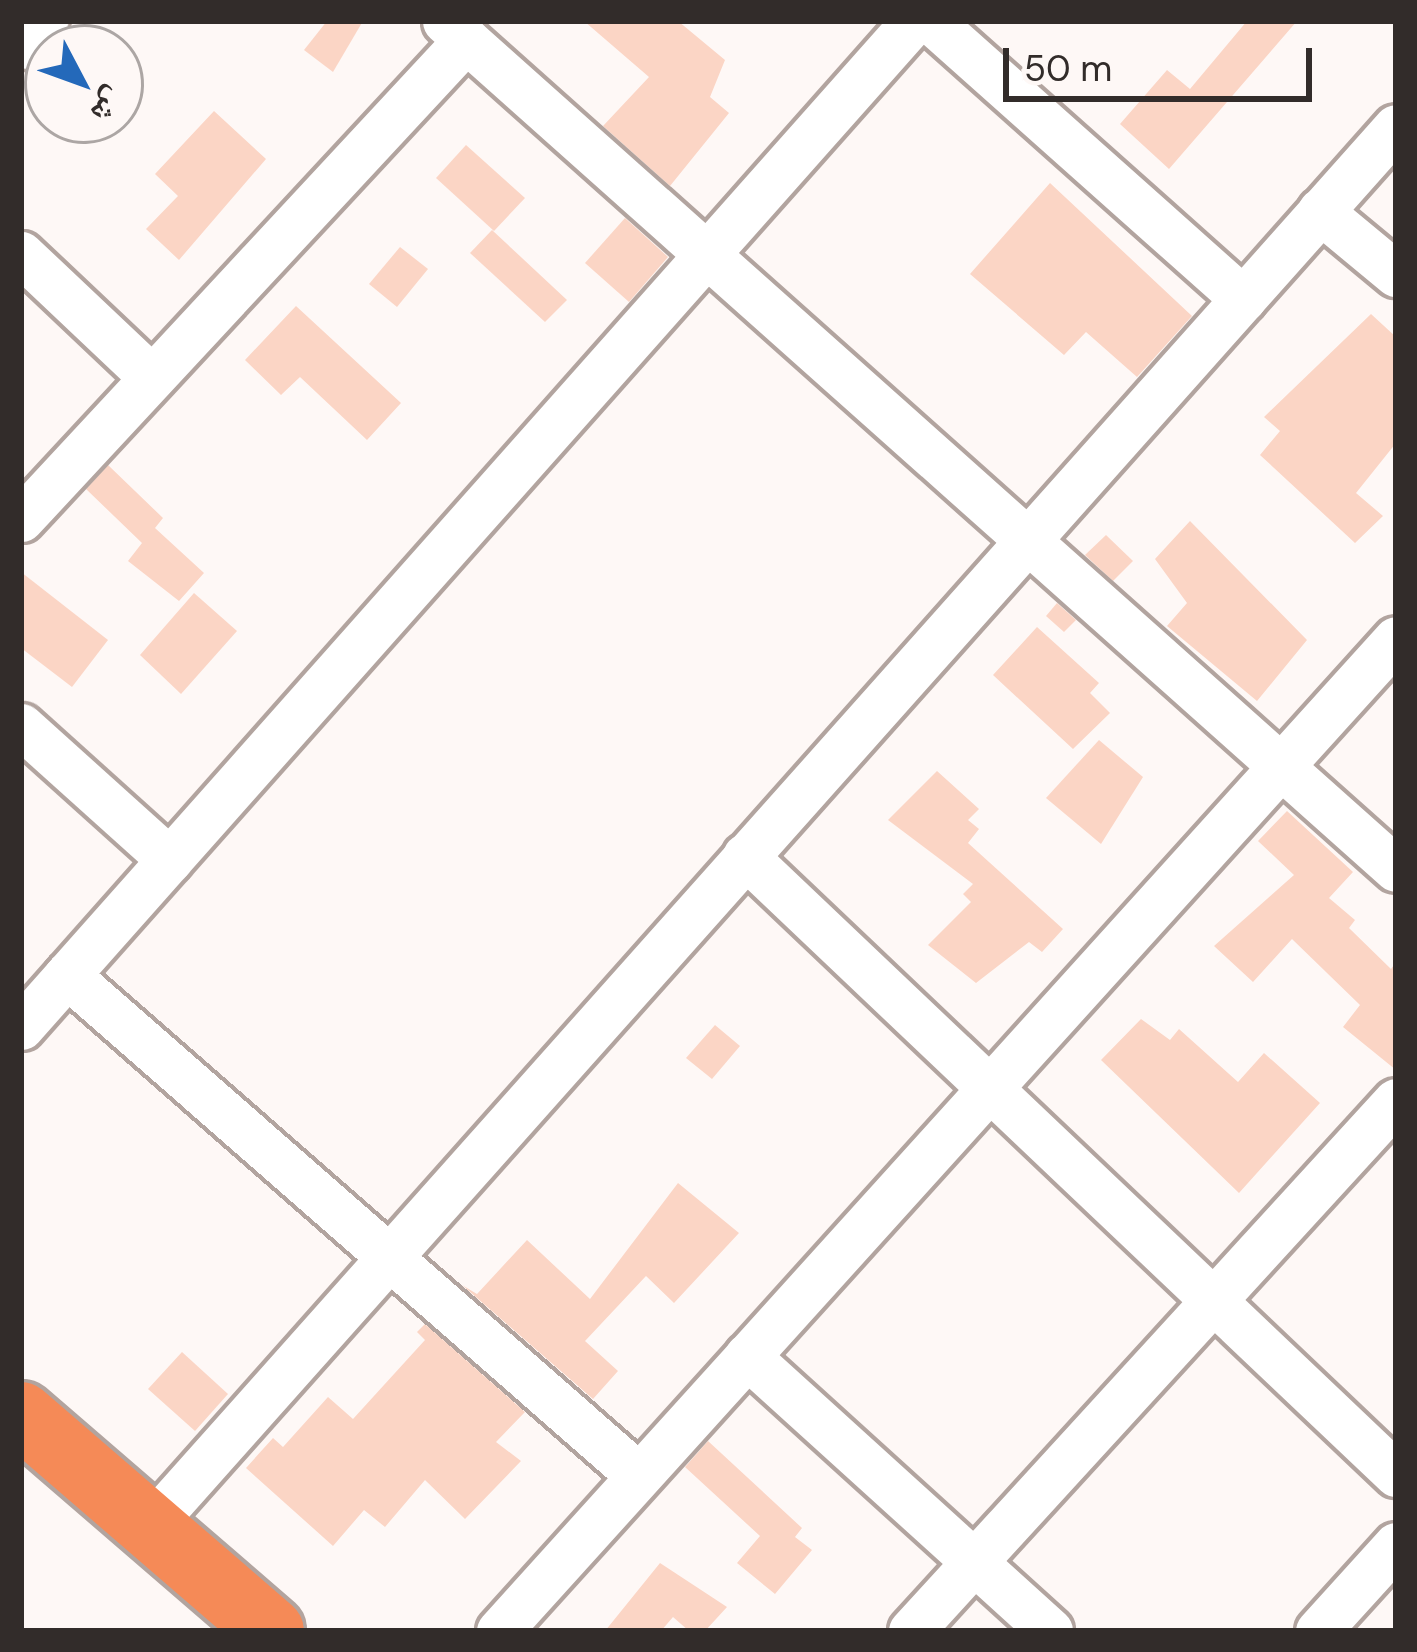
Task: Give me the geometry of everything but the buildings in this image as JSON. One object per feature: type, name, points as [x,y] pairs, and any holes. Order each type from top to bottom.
[{"type":"highway","points":[[21,1415],[265,1629]]},
{"type":"street","points":[[21,46],[45,21]]},
{"type":"street","points":[[21,1028],[914,21]]},
{"type":"street","points":[[932,21],[1243,299]]},
{"type":"street","points":[[21,519],[152,378],[456,31],[1396,869]]},
{"type":"street","points":[[150,1526],[1396,127]]},
{"type":"street","points":[[1320,212],[1396,274]]},
{"type":"street","points":[[21,254],[152,378]]},
{"type":"street","points":[[499,1631],[1396,640]]},
{"type":"street","points":[[21,726],[170,860]]},
{"type":"street","points":[[745,856],[1396,1474]]},
{"type":"street","points":[[67,975],[639,1476]]},
{"type":"street","points":[[911,1631],[1396,1101]]},
{"type":"street","points":[[747,1356],[1050,1631]]},
{"type":"street","points":[[1318,1631],[1396,1545]]}]
